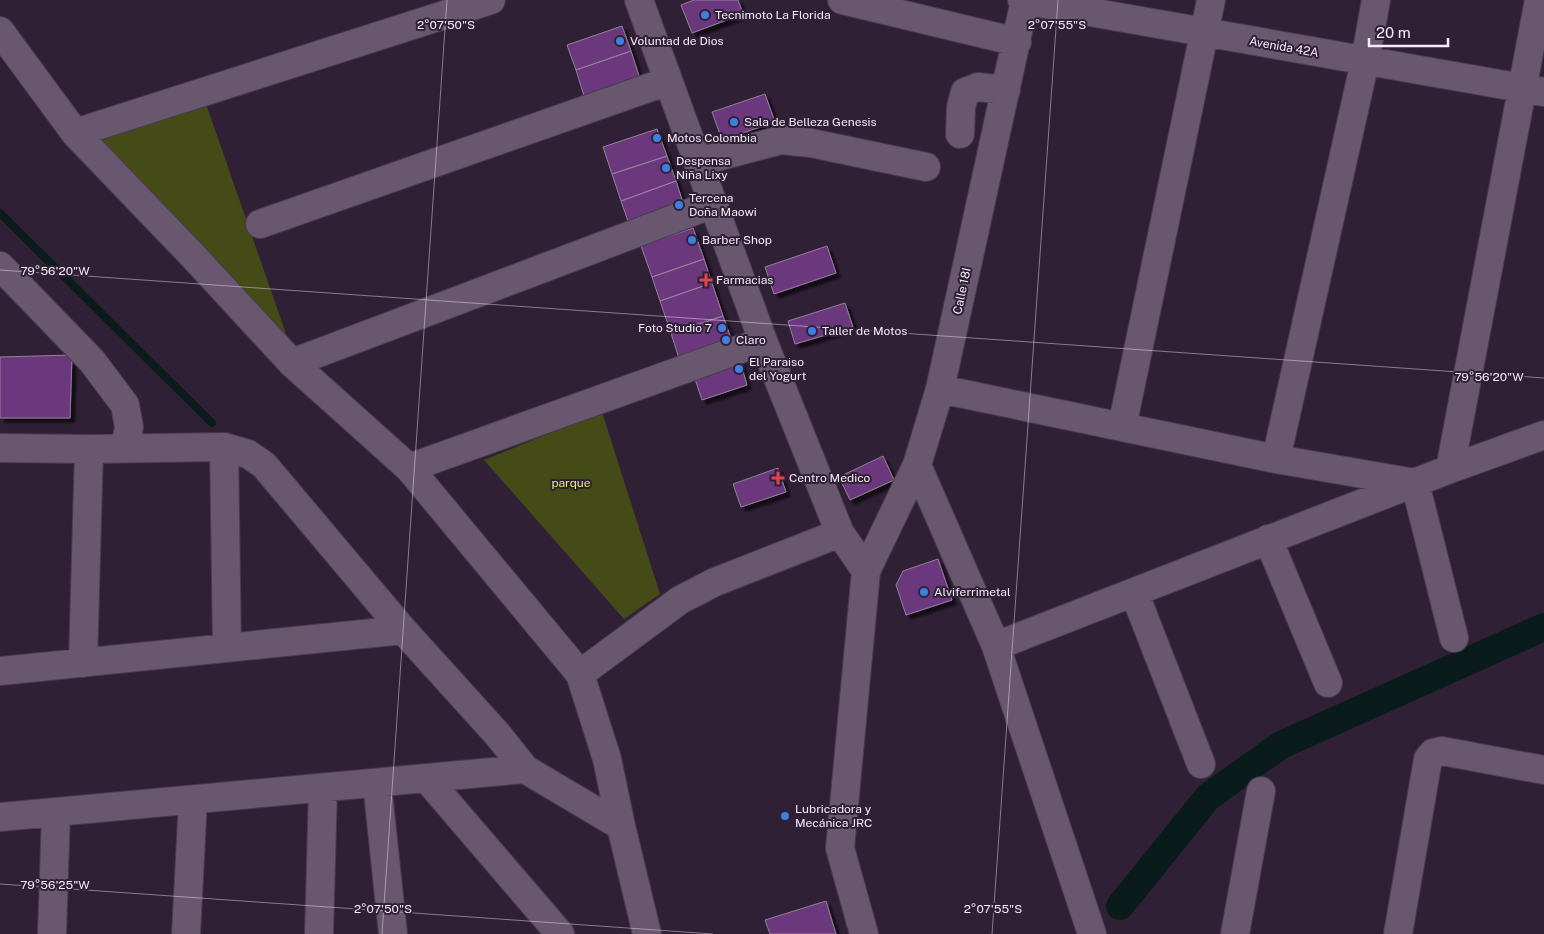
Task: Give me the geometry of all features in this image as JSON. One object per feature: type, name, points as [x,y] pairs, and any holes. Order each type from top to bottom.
[{"type":"street","points":[[639,0],[763,341],[840,534],[866,571],[840,848],[864,934]]},
{"type":"street","points":[[842,0],[1017,42]]},
{"type":"street","name":"Calle 18I","points":[[866,571],[917,464],[940,389],[1017,42],[1024,0]]},
{"type":"street","name":"Avenida 42A","points":[[1024,0],[1533,90]]},
{"type":"street","points":[[1122,427],[1211,0]]},
{"type":"street","points":[[1276,459],[1365,61],[1376,0]]},
{"type":"street","points":[[1450,469],[1533,90],[1539,0]]},
{"type":"street","points":[[75,133],[475,3]]},
{"type":"street","points":[[0,31],[75,133],[292,363],[409,468],[580,674],[607,759],[647,934]]},
{"type":"street","points":[[260,224],[668,81]]},
{"type":"street","points":[[960,134],[961,107],[965,92],[978,87],[1006,90]]},
{"type":"street","points":[[698,162],[781,140],[812,143],[926,168]]},
{"type":"street","points":[[292,363],[713,204]]},
{"type":"street","points":[[0,266],[92,361],[125,405],[129,427],[124,448]]},
{"type":"street","points":[[409,468],[763,341]]},
{"type":"street","points":[[940,389],[1276,459],[1415,482]]},
{"type":"street","points":[[996,646],[1415,482],[1544,435]]},
{"type":"street","points":[[224,447],[227,648]]},
{"type":"street","points":[[0,448],[224,447],[248,454],[264,465],[403,630],[498,735],[525,769],[621,826]]},
{"type":"street","points":[[83,663],[89,449]]},
{"type":"street","points":[[917,464],[996,646],[1092,934]]},
{"type":"street","points":[[1415,482],[1454,638]]},
{"type":"street","points":[[580,674],[680,600],[715,582],[840,534]]},
{"type":"street","points":[[1268,540],[1328,683]]},
{"type":"street","points":[[1134,592],[1200,764]]},
{"type":"street","points":[[0,671],[403,630]]},
{"type":"street","points":[[1398,934],[1428,758],[1433,753],[1442,751],[1544,770]]},
{"type":"street","points":[[0,817],[525,769]]},
{"type":"street","points":[[427,779],[560,934]]},
{"type":"street","points":[[377,783],[393,934]]},
{"type":"street","points":[[319,934],[323,788]]},
{"type":"street","points":[[1235,934],[1261,791]]},
{"type":"street","points":[[186,934],[193,800]]},
{"type":"street","points":[[52,934],[56,812]]},
{"type":"green space","points":[[205,101],[294,357],[91,137]]},
{"type":"green space","name":"parque","points":[[602,412],[660,594],[624,619],[484,460]]},
{"type":"building","points":[[694,0],[738,0],[743,14],[692,33],[681,5]]},
{"type":"building","points":[[622,26],[631,51],[576,70],[567,45]]},
{"type":"building","points":[[631,51],[640,79],[585,99],[576,70]]},
{"type":"building","points":[[765,94],[775,122],[722,140],[712,112]]},
{"type":"building","points":[[657,129],[667,156],[612,174],[603,147]]},
{"type":"building","points":[[667,156],[676,181],[621,201],[612,174]]},
{"type":"building","points":[[676,181],[685,209],[630,227],[621,201]]},
{"type":"building","points":[[693,228],[704,259],[652,277],[641,246]]},
{"type":"building","points":[[827,246],[836,273],[774,294],[765,267]]},
{"type":"building","points":[[704,259],[712,283],[660,301],[652,277]]},
{"type":"building","points":[[712,283],[723,316],[671,333],[660,301]]},
{"type":"building","points":[[845,303],[853,327],[795,344],[788,321]]},
{"type":"building","points":[[723,316],[733,344],[680,362],[671,333]]},
{"type":"building","points":[[72,355],[70,418],[0,418],[0,357]]},
{"type":"building","points":[[740,361],[747,385],[702,400],[694,376]]},
{"type":"building","points":[[883,456],[894,480],[850,500],[839,477]]},
{"type":"building","points":[[778,468],[786,492],[741,507],[733,484]]},
{"type":"building","name":"Alviferrimetal","points":[[938,559],[952,600],[906,615],[896,585],[903,571]]},
{"type":"building","points":[[826,901],[836,934],[770,934],[765,920]]},
{"type":"waterway","points":[[0,213],[212,423]]},
{"type":"waterway","points":[[1120,906],[1208,797],[1281,745],[1544,627]]},
{"type":"place","name":"Tecnimoto La Florida","points":[[705,15]]},
{"type":"place","name":"Voluntad de Dios","points":[[620,41]]},
{"type":"place","name":"Sala de Belleza Genesis","points":[[734,122]]},
{"type":"place","name":"Motos Colombia","points":[[657,138]]},
{"type":"place","name":"Despensa Niña Lixy","points":[[666,168]]},
{"type":"place","name":"Tercena Doña Maowi","points":[[679,205]]},
{"type":"place","name":"Barber Shop","points":[[692,240]]},
{"type":"place","name":"Farmacias","points":[[706,280]]},
{"type":"place","name":"Foto Studio 7","points":[[722,328]]},
{"type":"place","name":"Taller de Motos","points":[[812,331]]},
{"type":"place","name":"Claro","points":[[726,340]]},
{"type":"place","name":"El Paraiso del Yogurt","points":[[739,369]]},
{"type":"place","name":"Centro Medico","points":[[778,478]]},
{"type":"place","name":"Alviferrimetal","points":[[924,592]]},
{"type":"place","name":"Lubricadora y Mecánica JRC","points":[[785,816]]}]
